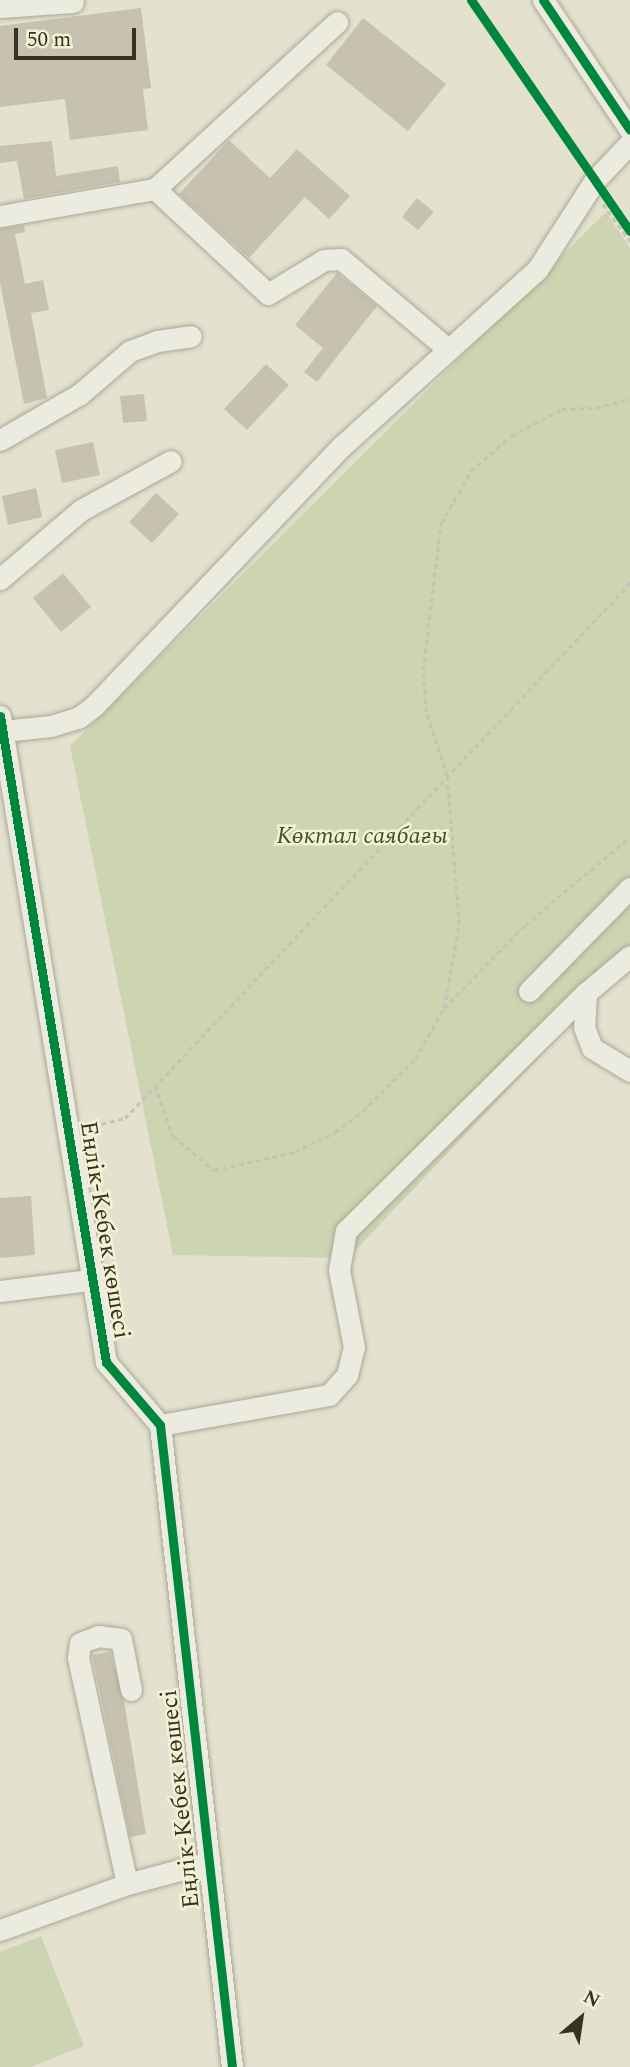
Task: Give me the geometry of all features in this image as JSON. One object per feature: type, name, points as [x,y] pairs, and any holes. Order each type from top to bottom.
[{"type":"street","points":[[543,0],[630,130]]},
{"type":"street","points":[[0,7],[73,2]]},
{"type":"street","points":[[0,216],[155,189],[337,22]]},
{"type":"street","points":[[1,724],[51,726],[78,718],[95,705],[342,446],[551,254],[593,183],[630,143]]},
{"type":"street","points":[[155,189],[268,294],[324,260],[341,259],[448,349]]},
{"type":"street","points":[[0,440],[80,394],[130,351],[157,341],[191,337]]},
{"type":"street","points":[[0,579],[81,510],[171,461]]},
{"type":"street","name":"Еңлік-Кебек көшесі","points":[[1,724],[10,855],[68,1133],[90,1280],[106,1362],[160,1425],[206,1863],[232,2067]]},
{"type":"street","points":[[528,991],[630,888]]},
{"type":"street","points":[[160,1425],[329,1395],[347,1375],[354,1347],[339,1270],[346,1231],[586,993],[630,956]]},
{"type":"street","points":[[586,993],[584,1027],[592,1048],[630,1071]]},
{"type":"street","points":[[0,1291],[90,1280]]},
{"type":"street","points":[[127,1884],[78,1658],[80,1643],[98,1636],[121,1639],[131,1690]]},
{"type":"street","points":[[0,1930],[127,1884],[206,1863]]},
{"type":"path","points":[[593,183],[630,231]]},
{"type":"path","points":[[593,183],[630,241]]},
{"type":"path","points":[[444,1008],[459,925],[447,776],[426,712],[423,670],[441,523],[471,471],[511,436],[562,410],[596,408],[630,398]]},
{"type":"path","points":[[68,1133],[125,1118],[630,583]]},
{"type":"path","points":[[155,1084],[173,1136],[201,1162],[214,1170],[295,1152],[363,1111],[415,1059],[444,1008],[525,925],[630,837]]},
{"type":"green space","name":"Көктал саябағы","points":[[606,212],[630,248],[630,961],[348,1258],[173,1255],[70,746]]},
{"type":"green space","points":[[41,1936],[84,2046],[31,2067],[0,2067],[0,1952]]},
{"type":"building","points":[[141,8],[151,88],[143,89],[148,130],[70,140],[65,99],[0,107],[0,26]]},
{"type":"building","points":[[363,18],[446,84],[408,131],[326,65]]},
{"type":"building","points":[[229,140],[270,178],[297,149],[350,196],[329,219],[305,197],[249,258],[179,194]]},
{"type":"building","points":[[52,141],[56,176],[118,166],[120,182],[24,199],[17,161],[0,163],[0,146]]},
{"type":"building","points":[[417,198],[434,212],[418,230],[402,217]]},
{"type":"building","points":[[24,225],[25,232],[15,234],[25,284],[43,280],[49,310],[31,313],[47,398],[24,404],[0,283],[0,229]]},
{"type":"building","points":[[337,273],[377,306],[317,382],[304,372],[323,348],[295,325]]},
{"type":"building","points":[[266,364],[289,385],[247,430],[224,409]]},
{"type":"building","points":[[144,394],[147,421],[123,423],[120,396]]},
{"type":"building","points":[[93,442],[100,475],[62,483],[55,450]]},
{"type":"building","points":[[36,488],[42,517],[8,525],[2,496]]},
{"type":"building","points":[[156,493],[179,514],[152,543],[129,522]]},
{"type":"building","points":[[63,573],[91,607],[61,632],[33,598]]},
{"type":"building","points":[[31,1196],[35,1255],[0,1258],[0,1198]]},
{"type":"building","points":[[110,1652],[124,1701],[146,1834],[130,1837],[92,1655]]},
{"type":"cycle path","points":[[471,0],[630,231]]},
{"type":"cycle path","points":[[543,0],[630,130]]},
{"type":"cycle path","points":[[0,716],[106,1362],[160,1425],[232,2067]]}]
